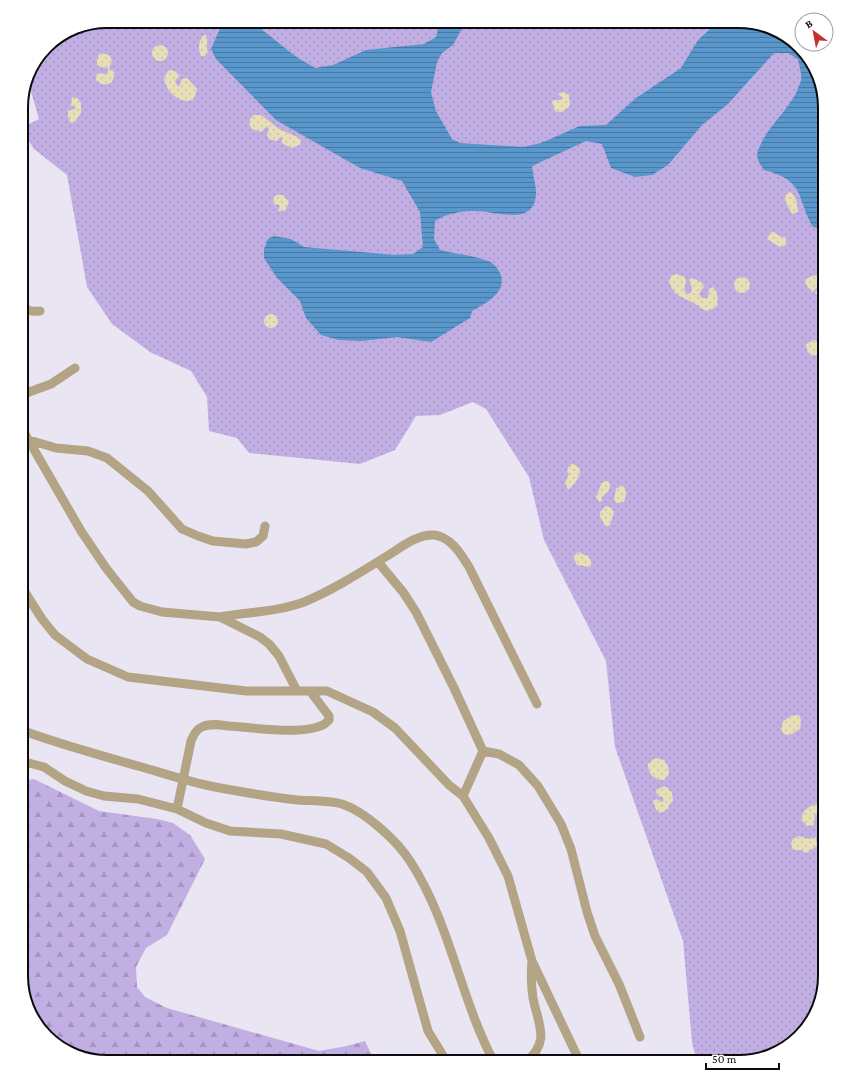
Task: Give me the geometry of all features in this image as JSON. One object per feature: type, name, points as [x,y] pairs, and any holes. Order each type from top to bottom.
[{"type":"street","points":[[28,311],[40,311]]},
{"type":"street","points":[[28,392],[51,384],[75,368]]},
{"type":"street","points":[[29,440],[56,448],[88,451],[106,458],[148,491],[182,530],[198,536],[213,541],[246,544],[256,542],[263,536],[265,526]]},
{"type":"street","points":[[29,440],[81,531],[106,568],[133,602],[140,606],[162,612],[220,617],[265,611],[303,602],[424,536],[439,537],[450,542],[460,553],[469,567],[537,704]]},
{"type":"street","points":[[378,562],[403,592],[416,612],[454,688],[483,751],[463,796]]},
{"type":"street","points":[[28,597],[42,619],[55,634],[87,659],[128,677],[246,691],[327,691],[384,719],[407,740],[449,785],[463,796],[489,838],[508,876],[532,961],[577,1055]]},
{"type":"street","points":[[220,617],[260,637],[270,644],[288,669],[297,690]]},
{"type":"street","points":[[177,809],[191,741],[194,734],[200,727],[216,725],[305,730],[326,724],[329,720],[327,712],[310,691]]},
{"type":"street","points":[[28,732],[184,779],[236,790],[343,805],[384,830],[409,860],[424,885],[451,952],[476,1024],[491,1055]]},
{"type":"street","points":[[483,751],[499,754],[519,766],[538,786],[561,824],[571,849],[587,912],[595,936],[619,984],[640,1037]]},
{"type":"street","points":[[28,763],[44,767],[65,781],[86,791],[104,796],[138,799],[177,809],[206,823],[230,831],[281,834],[326,844],[349,858],[367,872],[386,898],[400,931],[428,1031],[443,1055]]},
{"type":"street","points":[[532,961],[532,996],[541,1028],[542,1039],[538,1049],[532,1055]]},
{"type":"green space","points":[[107,28],[744,28],[769,34],[787,44],[805,63],[814,82],[818,107],[818,976],[814,1001],[810,1011],[805,1020],[783,1042],[769,1049],[749,1054],[695,1055],[692,1042],[683,941],[615,747],[606,661],[544,540],[529,477],[486,409],[473,402],[440,415],[416,416],[395,450],[360,464],[249,453],[237,438],[209,431],[207,397],[191,371],[150,352],[112,324],[87,287],[67,175],[34,149],[28,139],[28,124],[39,119],[30,90],[32,82],[41,63],[51,51],[72,36],[87,31]]},
{"type":"green space","points":[[34,779],[99,811],[157,819],[173,823],[190,835],[205,859],[167,935],[146,948],[136,967],[137,987],[145,997],[167,1008],[319,1051],[365,1041],[372,1055],[107,1055],[77,1049],[59,1039],[41,1020],[32,1001],[29,986],[28,780]]},
{"type":"sand","points":[[204,35],[207,37],[208,52],[205,56],[201,56],[199,45]]},
{"type":"sand","points":[[160,45],[166,47],[168,53],[166,59],[160,61],[154,59],[152,53],[154,47]]},
{"type":"sand","points":[[103,53],[110,56],[112,61],[109,68],[115,73],[112,82],[107,84],[101,84],[96,80],[97,73],[108,73],[108,68],[97,66],[99,54]]},
{"type":"sand","points":[[173,70],[180,75],[175,81],[179,87],[182,79],[187,78],[197,89],[194,99],[189,101],[179,99],[167,88],[164,78],[168,71]]},
{"type":"sand","points":[[564,92],[569,95],[570,106],[562,112],[555,111],[552,102],[554,100],[561,100],[562,97],[557,94]]},
{"type":"sand","points":[[72,97],[77,98],[81,103],[81,113],[74,123],[70,122],[68,116],[68,110],[76,109],[74,106],[71,106]]},
{"type":"sand","points":[[254,115],[261,115],[279,129],[299,138],[301,141],[300,145],[291,148],[282,143],[282,138],[280,137],[277,141],[269,139],[267,135],[269,129],[267,126],[261,132],[252,129],[249,124],[250,119]]},
{"type":"sand","points":[[790,192],[795,198],[798,212],[792,214],[785,201],[786,194]]},
{"type":"sand","points":[[277,195],[283,195],[289,202],[285,211],[278,211],[280,206],[277,204],[275,205],[273,202],[274,197]]},
{"type":"sand","points":[[774,232],[781,237],[785,237],[787,243],[784,246],[780,247],[767,239],[770,233]]},
{"type":"sand","points":[[676,274],[685,277],[686,282],[684,290],[687,294],[691,293],[692,288],[689,280],[692,278],[701,282],[704,286],[699,294],[702,298],[708,298],[709,289],[713,287],[718,296],[717,306],[707,311],[676,293],[669,281],[671,276]]},
{"type":"sand","points":[[818,275],[818,287],[812,292],[805,283],[806,279]]},
{"type":"sand","points":[[742,277],[749,282],[750,285],[745,292],[742,293],[735,288],[734,285],[739,278]]},
{"type":"sand","points":[[271,314],[276,316],[278,321],[276,326],[271,328],[266,326],[264,321],[266,316]]},
{"type":"sand","points":[[814,340],[818,342],[818,355],[810,355],[806,344]]},
{"type":"sand","points":[[572,464],[577,466],[580,472],[577,480],[568,490],[565,483],[569,474],[567,471],[569,466]]},
{"type":"sand","points":[[608,481],[610,484],[609,490],[602,497],[602,501],[599,502],[596,497],[602,482]]},
{"type":"sand","points":[[622,485],[626,491],[624,502],[616,503],[614,499],[616,489]]},
{"type":"sand","points":[[606,506],[610,507],[614,512],[610,525],[606,527],[600,517],[600,512]]},
{"type":"sand","points":[[578,552],[588,556],[591,561],[591,567],[577,565],[573,557]]},
{"type":"sand","points":[[799,715],[801,720],[800,729],[790,735],[784,734],[781,729],[783,721],[791,716]]},
{"type":"sand","points":[[655,758],[664,760],[668,766],[669,774],[664,780],[655,778],[649,771],[648,764]]},
{"type":"sand","points":[[665,786],[671,792],[673,801],[669,805],[668,809],[661,813],[656,810],[653,801],[656,799],[662,802],[664,800],[662,797],[657,795],[656,790]]},
{"type":"sand","points":[[818,804],[818,816],[815,814],[814,825],[807,826],[801,819],[808,808]]},
{"type":"sand","points":[[799,836],[809,839],[816,837],[817,846],[806,853],[801,850],[793,850],[791,843],[793,839]]},
{"type":"water","points":[[220,28],[260,28],[295,56],[315,68],[333,65],[366,50],[424,44],[436,37],[438,28],[462,28],[453,45],[442,53],[437,62],[431,92],[436,111],[452,139],[460,143],[523,147],[541,143],[580,126],[606,125],[636,98],[681,68],[698,40],[711,28],[744,28],[759,31],[769,34],[787,44],[794,50],[794,52],[796,52],[805,63],[814,82],[818,107],[818,228],[813,227],[798,191],[793,185],[787,179],[764,170],[758,159],[757,154],[762,141],[793,99],[801,80],[798,59],[788,53],[774,53],[728,104],[702,125],[668,165],[652,175],[635,177],[611,168],[602,144],[586,141],[532,166],[536,194],[534,204],[528,211],[521,214],[512,215],[482,211],[453,213],[435,221],[434,239],[440,250],[474,257],[494,264],[502,278],[501,285],[495,296],[472,311],[470,318],[431,342],[397,337],[362,341],[339,340],[321,335],[306,318],[300,301],[277,278],[264,258],[264,249],[268,239],[274,236],[291,239],[304,247],[396,255],[413,254],[423,247],[420,212],[402,181],[360,168],[276,120],[216,59],[211,49]]}]
